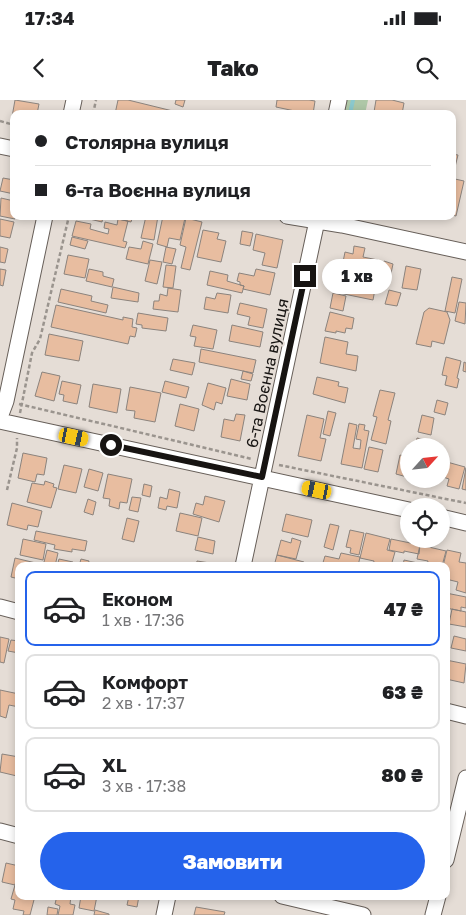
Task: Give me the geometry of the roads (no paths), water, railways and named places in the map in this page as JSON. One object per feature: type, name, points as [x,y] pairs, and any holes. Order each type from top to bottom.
[{"type":"street","points":[[0,417],[6,401],[44,220]]},
{"type":"street","name":"6-та Воєнна вулиця","points":[[243,562],[317,220]]},
{"type":"street","points":[[321,220],[466,252]]},
{"type":"street","points":[[0,421],[400,508]]},
{"type":"street","points":[[450,519],[466,523]]},
{"type":"street","points":[[0,608],[15,611]]},
{"type":"street","points":[[450,712],[466,716]]},
{"type":"street","points":[[450,844],[466,778]]},
{"type":"street","points":[[0,831],[15,835]]},
{"type":"street","points":[[164,915],[167,900]]},
{"type":"street","points":[[299,900],[363,915]]},
{"type":"street","points":[[433,915],[437,900]]},
{"type":"waterway","points":[[351,110],[353,100]]}]
